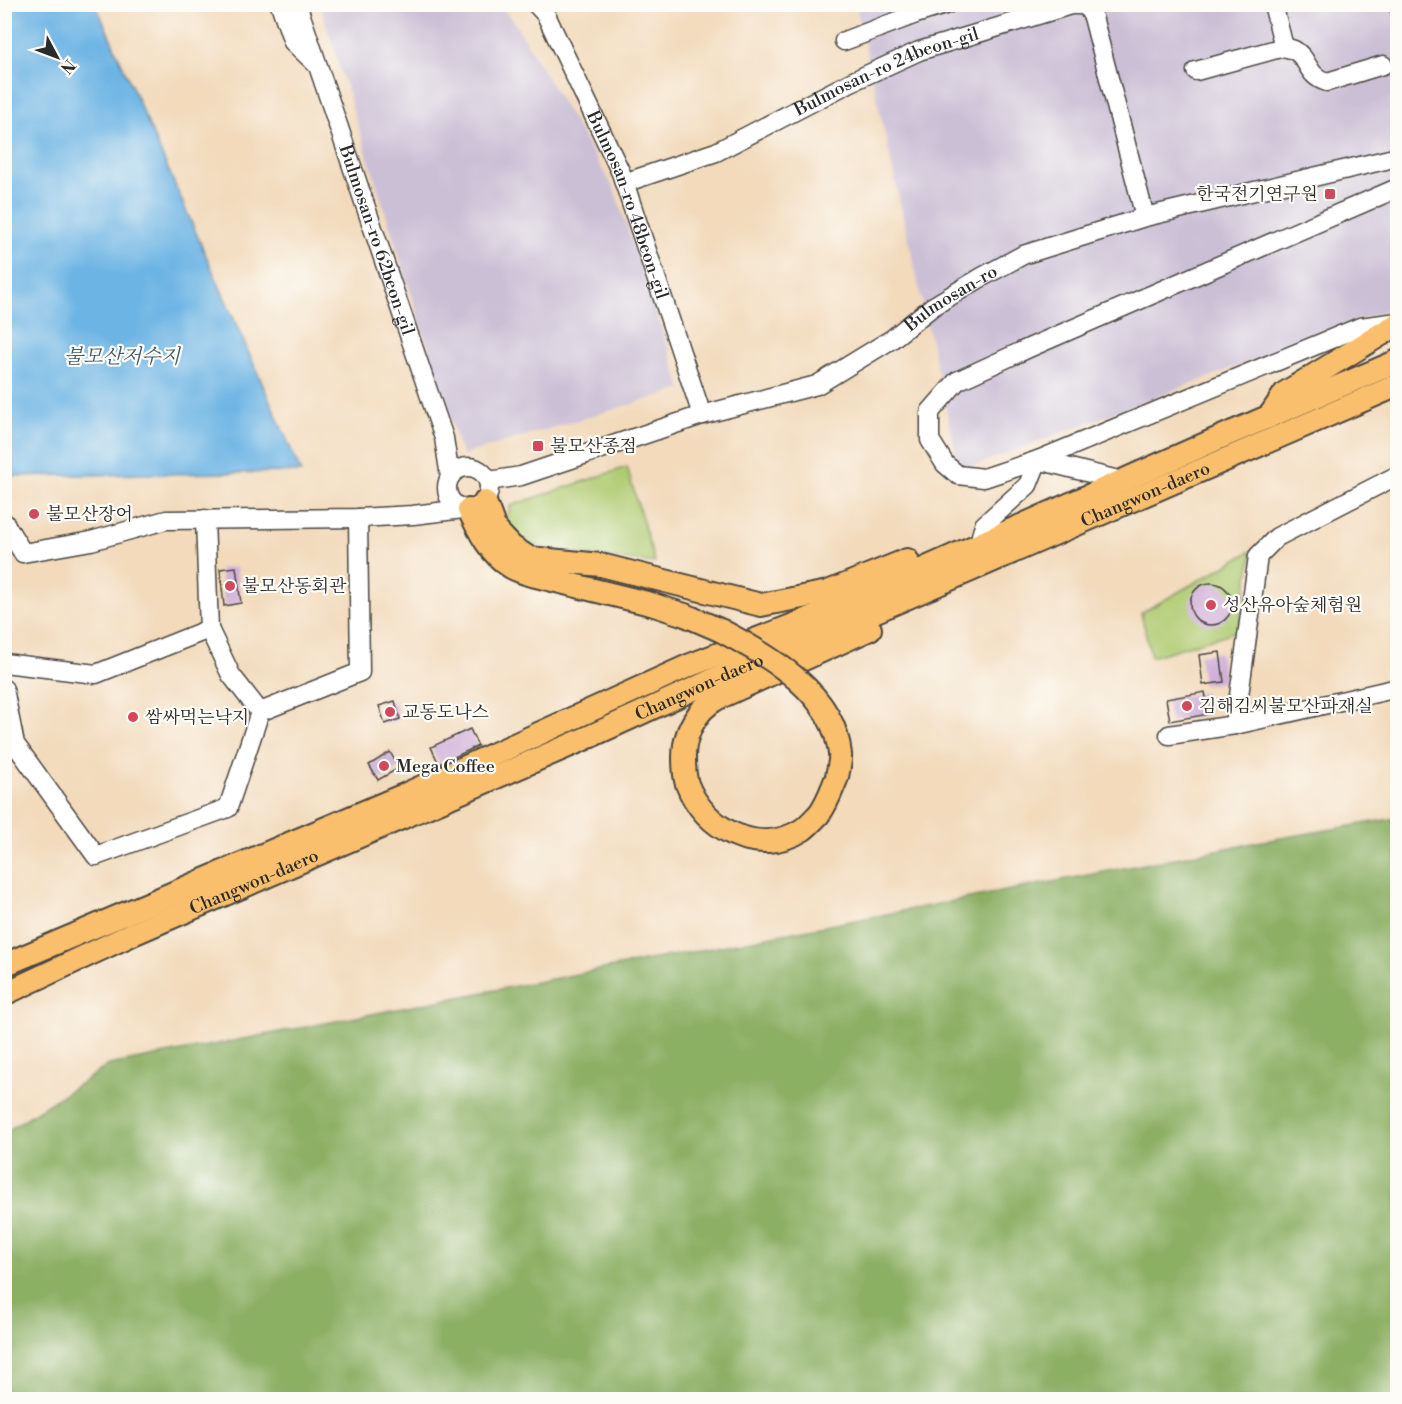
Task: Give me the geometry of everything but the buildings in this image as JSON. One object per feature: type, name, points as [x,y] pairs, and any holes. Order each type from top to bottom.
[{"type":"main road","points":[[1269,417],[1285,393],[1398,323]]},
{"type":"main road","name":"Changwon-daero","points":[[4,965],[404,795],[688,666],[827,612],[974,545],[1398,361]]},
{"type":"main road","name":"Changwon-daero","points":[[4,994],[135,933],[582,740],[724,675],[1398,385]]},
{"type":"main road","points":[[479,499],[480,533],[494,554],[511,567],[528,574],[651,604],[685,615],[722,631],[776,663],[807,689],[826,711],[836,733],[840,756],[837,777],[830,795],[820,812],[803,830],[783,838],[759,842],[730,833],[718,826],[694,799],[686,783],[684,750],[694,719],[703,708],[716,699],[781,670],[926,603],[946,579]]},
{"type":"main road","points":[[479,499],[495,530],[512,547],[529,558],[601,565],[761,605],[828,592],[953,540],[974,545]]},
{"type":"street","points":[[280,4],[293,42],[319,66]]},
{"type":"street","name":"Bulmosan-ro 62beon-gil","points":[[297,4],[444,438],[450,477],[447,484],[448,497]]},
{"type":"street","points":[[309,4],[320,37],[319,66]]},
{"type":"street","name":"Bulmosan-ro 48beon-gil","points":[[536,4],[546,15],[621,173],[702,415]]},
{"type":"street","points":[[844,41],[948,4]]},
{"type":"street","points":[[1273,4],[1284,47]]},
{"type":"street","name":"Bulmosan-ro 24beon-gil","points":[[624,183],[716,152],[851,82],[919,51],[1071,5],[1086,5],[1093,16],[1145,217]]},
{"type":"street","points":[[1196,71],[1284,47],[1295,51],[1304,59],[1318,80],[1327,82],[1383,65]]},
{"type":"street","name":"Bulmosan-ro","points":[[4,522],[23,553],[91,541],[166,520],[358,518],[414,515],[479,499],[521,476],[702,415],[817,386],[892,339],[932,307],[1023,255],[1145,217],[1398,157]]},
{"type":"street","points":[[1398,189],[957,381],[930,411],[930,440],[945,464],[958,475],[984,478],[1038,460],[1360,327],[1398,323]]},
{"type":"street","points":[[414,515],[448,497],[457,507],[479,499],[485,475],[444,438]]},
{"type":"street","points":[[1038,460],[1122,481]]},
{"type":"street","points":[[974,545],[984,525],[1028,485],[1038,460]]},
{"type":"street","points":[[450,477],[459,468],[474,467]]},
{"type":"street","points":[[1235,725],[1258,556],[1277,537],[1398,475]]},
{"type":"street","points":[[4,689],[15,744],[96,856],[228,808],[260,712],[360,672],[358,518]]},
{"type":"street","points":[[205,519],[209,629],[231,675],[260,712]]},
{"type":"street","points":[[4,663],[96,674],[209,629]]},
{"type":"street","points":[[1169,735],[1295,713],[1398,688]]},
{"type":"shaded area","points":[[320,5],[498,5],[513,20],[614,189],[682,389],[462,455]]},
{"type":"shaded area","points":[[856,5],[1397,5],[1397,306],[960,471]]},
{"type":"green space","points":[[627,467],[655,563],[561,553],[520,541],[506,526],[510,506]]},
{"type":"green space","points":[[1253,550],[1238,631],[1151,657],[1141,613]]},
{"type":"green space","points":[[1397,818],[1397,1399],[5,1399],[5,1132],[109,1065],[1258,842]]},
{"type":"water","name":"불모산저수지","points":[[4,5],[96,5],[301,472],[5,476]]},
{"type":"place","name":"한국전기연구원","points":[[1330,194]]},
{"type":"place","name":"불모산종점","points":[[538,446]]},
{"type":"place","name":"불모산장어","points":[[34,514]]},
{"type":"place","name":"불모산동회관","points":[[230,586]]},
{"type":"place","name":"성산유아숲체험원","points":[[1211,605]]},
{"type":"place","name":"김해김씨불모산파재실","points":[[1187,706]]},
{"type":"place","name":"교동도나스","points":[[390,712]]},
{"type":"place","name":"쌈싸먹는낙지","points":[[133,717]]},
{"type":"place","name":"Mega Coffee","points":[[384,766]]}]
